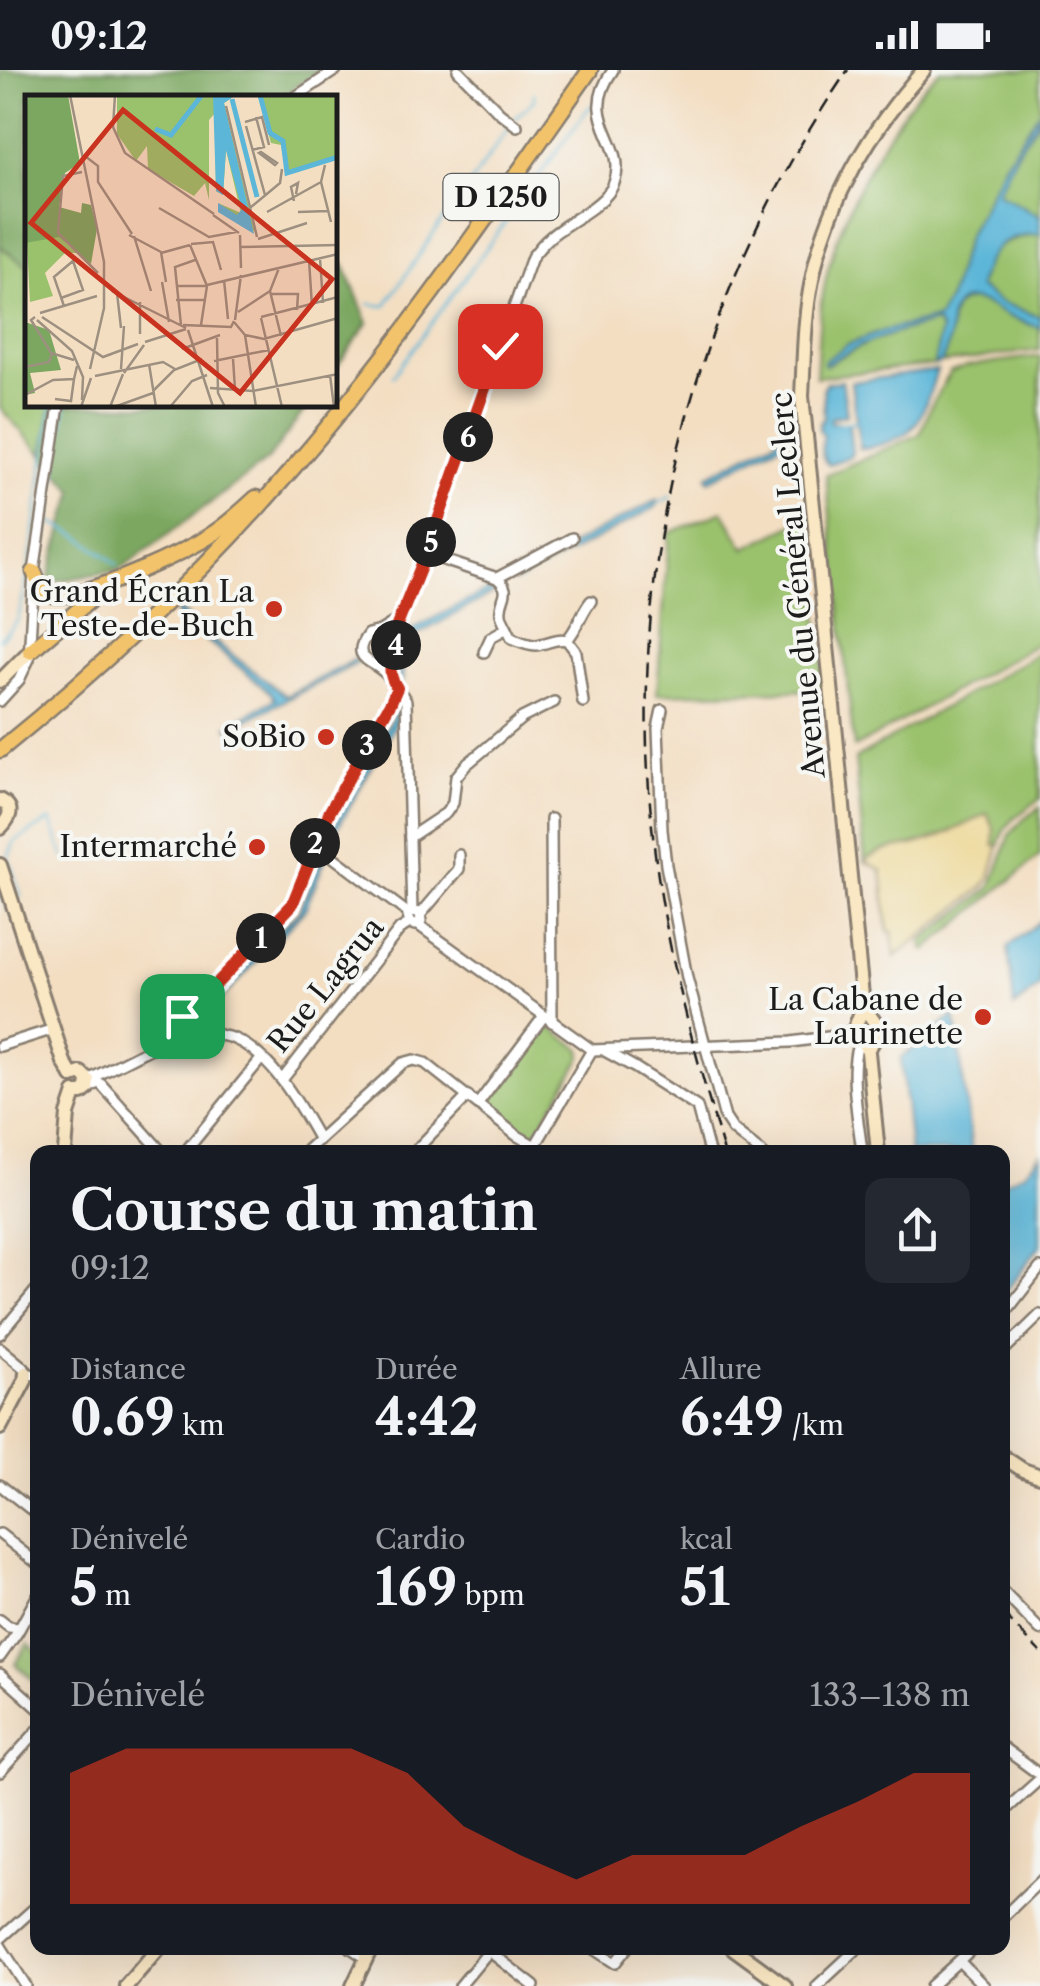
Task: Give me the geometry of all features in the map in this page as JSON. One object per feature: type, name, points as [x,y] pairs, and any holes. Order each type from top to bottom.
[{"type":"main road","name":"D 1250","points":[[0,750],[154,616],[281,482],[340,412],[479,229],[590,70]]},
{"type":"main road","name":"Avenue du Général Leclerc","points":[[877,1145],[861,1032],[802,396],[812,276],[832,216],[864,147],[924,70]]},
{"type":"main road","points":[[34,572],[39,585],[54,595],[65,595],[116,581],[194,545],[255,499],[340,412]]},
{"type":"main road","points":[[0,681],[83,604],[116,581]]},
{"type":"main road","points":[[0,764],[79,684]]},
{"type":"main road","points":[[0,800],[10,810],[8,821],[0,827]]},
{"type":"main road","points":[[0,865],[64,1062],[72,1076],[69,1085],[83,1087],[68,1114],[66,1145]]},
{"type":"main road","points":[[0,1426],[30,1376]]},
{"type":"main road","points":[[1010,1461],[1040,1476]]},
{"type":"main road","points":[[126,1986],[153,1955]]},
{"type":"main road","points":[[353,1986],[367,1955]]},
{"type":"main road","points":[[742,1955],[784,1986]]},
{"type":"street","points":[[298,95],[336,70]]},
{"type":"street","points":[[458,70],[517,126]]},
{"type":"street","points":[[377,666],[390,661],[396,651],[392,638],[532,257],[549,237],[606,196],[614,185],[615,157],[598,105],[613,70]]},
{"type":"street","points":[[0,701],[26,669],[30,652],[34,572],[60,408]]},
{"type":"street","points":[[497,578],[572,538]]},
{"type":"street","points":[[426,554],[502,582],[506,591],[501,614],[512,638],[530,644],[568,640],[576,652],[583,702]]},
{"type":"street","points":[[568,640],[591,600]]},
{"type":"street","points":[[182,1016],[292,905],[324,823],[394,683],[377,666],[366,662],[361,644],[368,634],[401,618]]},
{"type":"street","points":[[484,652],[490,637],[507,628]]},
{"type":"street","points":[[380,631],[392,638]]},
{"type":"street","name":"Rue Lagrua","points":[[390,661],[394,683],[407,707],[414,917]]},
{"type":"street","points":[[410,837],[446,813],[453,803],[456,776],[466,765],[522,718],[554,702]]},
{"type":"street","points":[[662,710],[658,728],[662,830],[676,927],[725,1118],[732,1130],[752,1145]]},
{"type":"street","points":[[478,1104],[548,1019],[551,819]]},
{"type":"street","points":[[459,855],[459,869],[414,917],[548,1019],[697,1107],[707,1145]]},
{"type":"street","name":"Rue Lagrua","points":[[334,857],[414,917]]},
{"type":"street","name":"Rue Lagrua","points":[[282,1080],[400,929],[414,917]]},
{"type":"street","points":[[176,1012],[182,1016],[185,1028],[180,1036],[171,1038],[160,1029],[160,1021],[164,1015],[176,1012]]},
{"type":"street","points":[[0,1046],[54,1028]]},
{"type":"street","points":[[185,1028],[232,1038],[261,1058],[298,1100],[319,1140]]},
{"type":"street","points":[[597,1050],[791,1042],[861,1032],[855,1049],[855,1069],[861,1145]]},
{"type":"street","points":[[83,1087],[165,1035]]},
{"type":"street","points":[[538,1145],[597,1050]]},
{"type":"street","points":[[191,1145],[261,1058]]},
{"type":"street","points":[[314,1145],[409,1061],[425,1063],[530,1145]]},
{"type":"street","points":[[83,1087],[99,1082],[156,1145]]},
{"type":"street","points":[[421,1145],[468,1096]]},
{"type":"street","points":[[1010,1307],[1039,1270]]},
{"type":"street","points":[[0,1334],[30,1298]]},
{"type":"street","points":[[1010,1344],[1040,1315]]},
{"type":"street","points":[[0,1348],[30,1372]]},
{"type":"street","points":[[0,1485],[30,1509]]},
{"type":"street","points":[[0,1534],[30,1558]]},
{"type":"street","points":[[1010,1598],[1040,1630]]},
{"type":"street","points":[[0,1657],[7,1625],[30,1604]]},
{"type":"street","points":[[0,1674],[30,1701]]},
{"type":"street","points":[[0,1772],[30,1739]]},
{"type":"street","points":[[1010,1754],[1040,1777],[1010,1806]]},
{"type":"street","points":[[1010,1910],[1040,1882]]},
{"type":"street","points":[[26,1986],[0,1942],[30,1913]]},
{"type":"street","points":[[460,1986],[483,1955]]},
{"type":"street","points":[[495,1955],[534,1986]]},
{"type":"street","points":[[501,1959],[504,1955]]},
{"type":"street","points":[[603,1955],[615,1963],[622,1955]]},
{"type":"street","points":[[817,1986],[850,1955]]},
{"type":"street","points":[[931,1986],[965,1955]]},
{"type":"street","points":[[959,1961],[984,1986]]},
{"type":"green space","points":[[0,70],[324,70],[285,95],[25,95],[25,265],[0,246]]},
{"type":"green space","points":[[940,70],[1040,70],[1040,111],[1005,163],[967,237],[949,298],[938,318],[883,331],[847,345],[826,365],[880,339],[936,322],[941,330],[934,365],[816,377],[828,271],[849,208],[900,117]]},
{"type":"green space","points":[[1040,118],[1040,216],[997,192],[1015,155]]},
{"type":"green space","points":[[1040,234],[1040,317],[999,302],[978,287],[996,249]]},
{"type":"green space","points":[[0,246],[25,265],[25,408],[51,408],[43,455],[0,408]]},
{"type":"green space","points":[[344,264],[368,323],[338,365],[338,268]]},
{"type":"green space","points":[[973,299],[1040,328],[1040,350],[941,363],[955,308]]},
{"type":"green space","points":[[1040,356],[1040,642],[854,748],[826,475],[920,434],[950,372]]},
{"type":"green space","points":[[51,408],[306,408],[268,460],[120,570],[47,583],[74,491],[43,455]]},
{"type":"green space","points":[[723,511],[745,548],[809,517],[825,690],[657,694],[669,533]]},
{"type":"green space","points":[[1040,652],[1040,799],[1009,824],[999,846],[994,845],[987,814],[936,837],[885,850],[865,861],[855,759]]},
{"type":"green space","points":[[1040,807],[1040,856],[926,950],[923,948],[922,941],[991,888],[1010,835]]},
{"type":"green space","points":[[546,1024],[581,1049],[582,1057],[537,1132],[528,1136],[486,1103]]},
{"type":"green space","points":[[28,1644],[30,1677],[15,1664]]},
{"type":"sand","points":[[987,814],[995,830],[994,845],[999,846],[989,880],[895,957],[892,932],[888,931],[882,870],[865,861],[885,850],[937,837]]},
{"type":"water","points":[[1040,111],[1040,118],[1015,155],[997,192],[1040,216],[1040,234],[1005,241],[991,254],[978,287],[999,302],[1040,317],[1040,328],[969,300],[956,307],[951,317],[941,363],[934,365],[941,330],[936,322],[879,339],[825,365],[824,361],[847,345],[883,331],[938,318],[949,298],[967,237],[1005,163]]},
{"type":"water","points":[[937,370],[912,428],[891,441],[860,449],[851,382]]},
{"type":"water","points":[[842,381],[847,414],[831,418],[831,422],[849,424],[852,453],[829,465],[823,455],[824,436],[819,430],[824,418],[823,388],[826,383]]},
{"type":"water","points":[[798,428],[799,434],[709,480],[707,476]]},
{"type":"water","points":[[657,500],[656,507],[516,582],[513,576]]},
{"type":"water","points":[[492,588],[495,592],[408,640],[402,653],[400,682],[400,636]]},
{"type":"water","points":[[178,609],[286,696],[356,659],[357,663],[229,729],[228,726],[275,699],[176,615]]},
{"type":"water","points":[[400,709],[400,716],[338,827],[305,909],[195,1024],[194,1019],[299,910],[332,828]]},
{"type":"water","points":[[1040,921],[1040,986],[1014,1007],[1008,947]]},
{"type":"water","points":[[955,1015],[971,1145],[909,1145],[901,1058]]},
{"type":"water","points":[[1040,1154],[1040,1246],[1010,1286],[1010,1180],[1025,1172]]},
{"type":"waterway","points":[[515,118],[534,100],[534,93]]},
{"type":"waterway","points":[[393,376],[597,101]]},
{"type":"waterway","points":[[369,304],[385,306],[446,215],[451,185],[468,187],[510,125]]},
{"type":"waterway","points":[[0,639],[18,620],[52,408]]},
{"type":"waterway","points":[[41,572],[66,408]]},
{"type":"waterway","points":[[836,424],[858,421]]},
{"type":"waterway","points":[[657,504],[672,496]]},
{"type":"waterway","points":[[50,522],[79,536],[118,565]]},
{"type":"waterway","points":[[21,897],[8,857],[15,841],[51,820],[64,858]]},
{"type":"waterway","points":[[0,890],[8,910]]},
{"type":"railway","points":[[722,1145],[681,996],[658,876],[647,735],[649,634],[661,534],[681,436],[711,340],[748,246],[794,156],[848,70]]},
{"type":"railway","points":[[1010,1621],[1040,1652]]},
{"type":"place","name":"Grand Écran La Teste-de-Buch","points":[[274,609]]},
{"type":"place","name":"SoBio","points":[[326,737]]},
{"type":"place","name":"Intermarché","points":[[257,847]]},
{"type":"place","name":"La Cabane de Laurinette","points":[[983,1017]]},
{"type":"route","points":[[182,1016],[292,905],[329,813],[391,702],[397,688],[391,678],[390,661],[396,651],[392,638],[500,346]]}]
